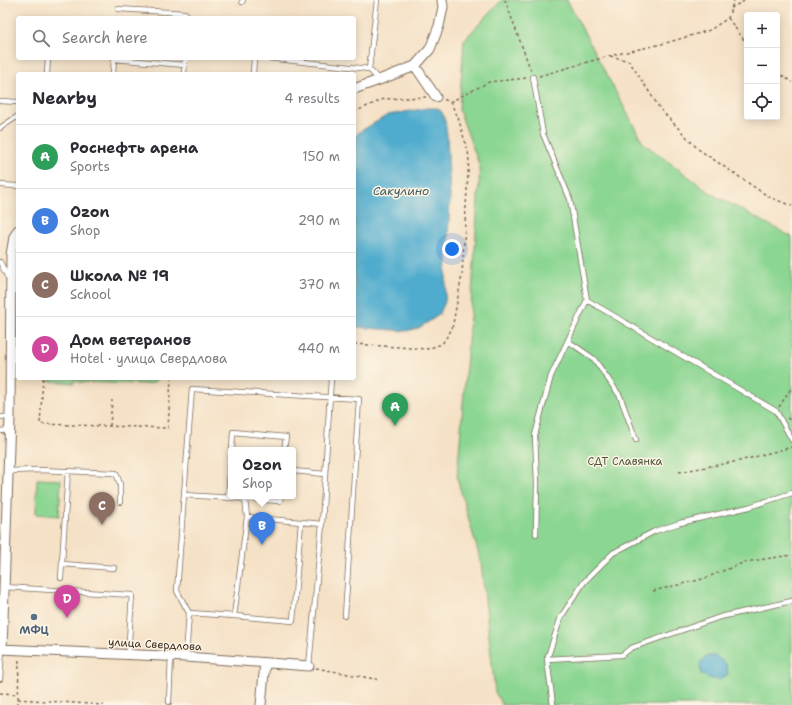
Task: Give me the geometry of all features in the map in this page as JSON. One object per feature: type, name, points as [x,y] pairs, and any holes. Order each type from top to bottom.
[{"type":"street","points":[[356,88],[415,66],[430,49],[437,32],[443,7],[442,0]]},
{"type":"street","points":[[415,66],[436,97]]},
{"type":"street","points":[[1,649],[9,471],[11,255],[16,234]]},
{"type":"street","name":"улица Свердлова","points":[[1,649],[171,656],[309,666]]},
{"type":"street","points":[[261,705],[266,663]]},
{"type":"lane","points":[[369,69],[377,0]]},
{"type":"lane","points":[[118,9],[185,12],[188,16]]},
{"type":"lane","points":[[48,60],[48,72]]},
{"type":"lane","points":[[113,72],[114,60]]},
{"type":"lane","points":[[126,60],[184,65]]},
{"type":"lane","points":[[184,72],[185,60]]},
{"type":"lane","points":[[253,72],[254,60]]},
{"type":"lane","points":[[286,60],[369,69],[379,80]]},
{"type":"lane","points":[[534,77],[543,134],[570,200],[587,300],[551,376],[535,435],[537,483],[536,534]]},
{"type":"lane","points":[[0,101],[16,102]]},
{"type":"lane","points":[[0,128],[16,117]]},
{"type":"lane","points":[[0,185],[16,186]]},
{"type":"lane","points":[[0,262],[11,283]]},
{"type":"lane","points":[[587,300],[776,411],[792,440]]},
{"type":"lane","points":[[568,341],[594,359],[620,396],[636,440]]},
{"type":"lane","points":[[309,666],[322,524],[331,380]]},
{"type":"lane","points":[[186,657],[189,613],[177,591],[192,389],[359,399],[345,616]]},
{"type":"lane","points":[[0,417],[10,417]]},
{"type":"lane","points":[[0,431],[10,430]]},
{"type":"lane","points":[[232,447],[233,432],[286,436],[284,447]]},
{"type":"lane","points":[[9,471],[68,470],[116,473],[120,484],[120,502]]},
{"type":"lane","points":[[61,578],[68,470]]},
{"type":"lane","points":[[296,471],[325,474]]},
{"type":"lane","points":[[553,705],[547,659],[562,617],[584,582],[614,553],[655,531],[680,523],[749,507],[792,493]]},
{"type":"lane","points":[[184,495],[228,498]]},
{"type":"lane","points":[[234,616],[247,517],[245,499],[280,501],[280,499]]},
{"type":"lane","points":[[247,517],[322,524]]},
{"type":"lane","points":[[189,613],[294,621],[301,522]]},
{"type":"lane","points":[[62,564],[114,568]]},
{"type":"lane","points":[[4,586],[132,595],[128,654]]},
{"type":"lane","points":[[547,659],[622,655],[631,648],[720,617],[792,601]]},
{"type":"lane","points":[[0,679],[1,649]]},
{"type":"lane","points":[[169,702],[171,656]]},
{"type":"path","points":[[505,0],[534,77]]},
{"type":"path","points":[[734,0],[728,18],[710,30],[666,43],[609,56],[629,61],[661,110],[698,149],[769,196],[792,206]]},
{"type":"path","points":[[731,8],[746,0]]},
{"type":"path","points":[[728,18],[744,40]]},
{"type":"path","points":[[780,74],[792,82]]},
{"type":"path","points":[[356,111],[384,99],[436,97],[450,102],[458,117],[469,156],[462,275],[452,329],[442,344],[427,349],[356,344]]},
{"type":"path","points":[[43,380],[40,424],[168,428],[171,380]]},
{"type":"path","points":[[792,387],[776,411],[792,421]]},
{"type":"path","points":[[110,426],[112,400]]},
{"type":"path","points":[[679,472],[739,461],[792,447]]},
{"type":"path","points":[[654,591],[703,579],[745,562],[792,556]]},
{"type":"path","points":[[18,705],[19,660]]},
{"type":"path","points":[[309,666],[380,680]]},
{"type":"path","points":[[0,693],[18,694]]},
{"type":"path","points":[[18,699],[104,705]]},
{"type":"green space","name":"СДТ Славянка","points":[[502,0],[567,0],[643,143],[712,194],[792,237],[792,705],[502,705],[495,692],[481,562],[457,478],[473,280],[480,167],[459,110],[464,40]]},
{"type":"green space","points":[[74,380],[74,383],[49,381]]},
{"type":"green space","points":[[75,380],[157,380],[147,384],[79,382]]},
{"type":"green space","points":[[37,479],[61,480],[59,516],[36,514]]},
{"type":"water","name":"Сакулино","points":[[427,108],[437,108],[442,112],[447,135],[450,197],[445,302],[439,315],[419,328],[406,331],[356,327],[356,135],[388,115]]},
{"type":"water","points":[[706,656],[716,656],[726,664],[728,674],[720,680],[709,678],[701,674],[700,663]]},
{"type":"place","name":"Роснефть арена","points":[[395,426]]},
{"type":"place","name":"Школа № 19","points":[[102,525]]},
{"type":"place","name":"Ozon","points":[[262,545]]},
{"type":"place","name":"МФЦ","points":[[34,617]]},
{"type":"place","name":"Дом ветеранов","points":[[67,618]]}]
